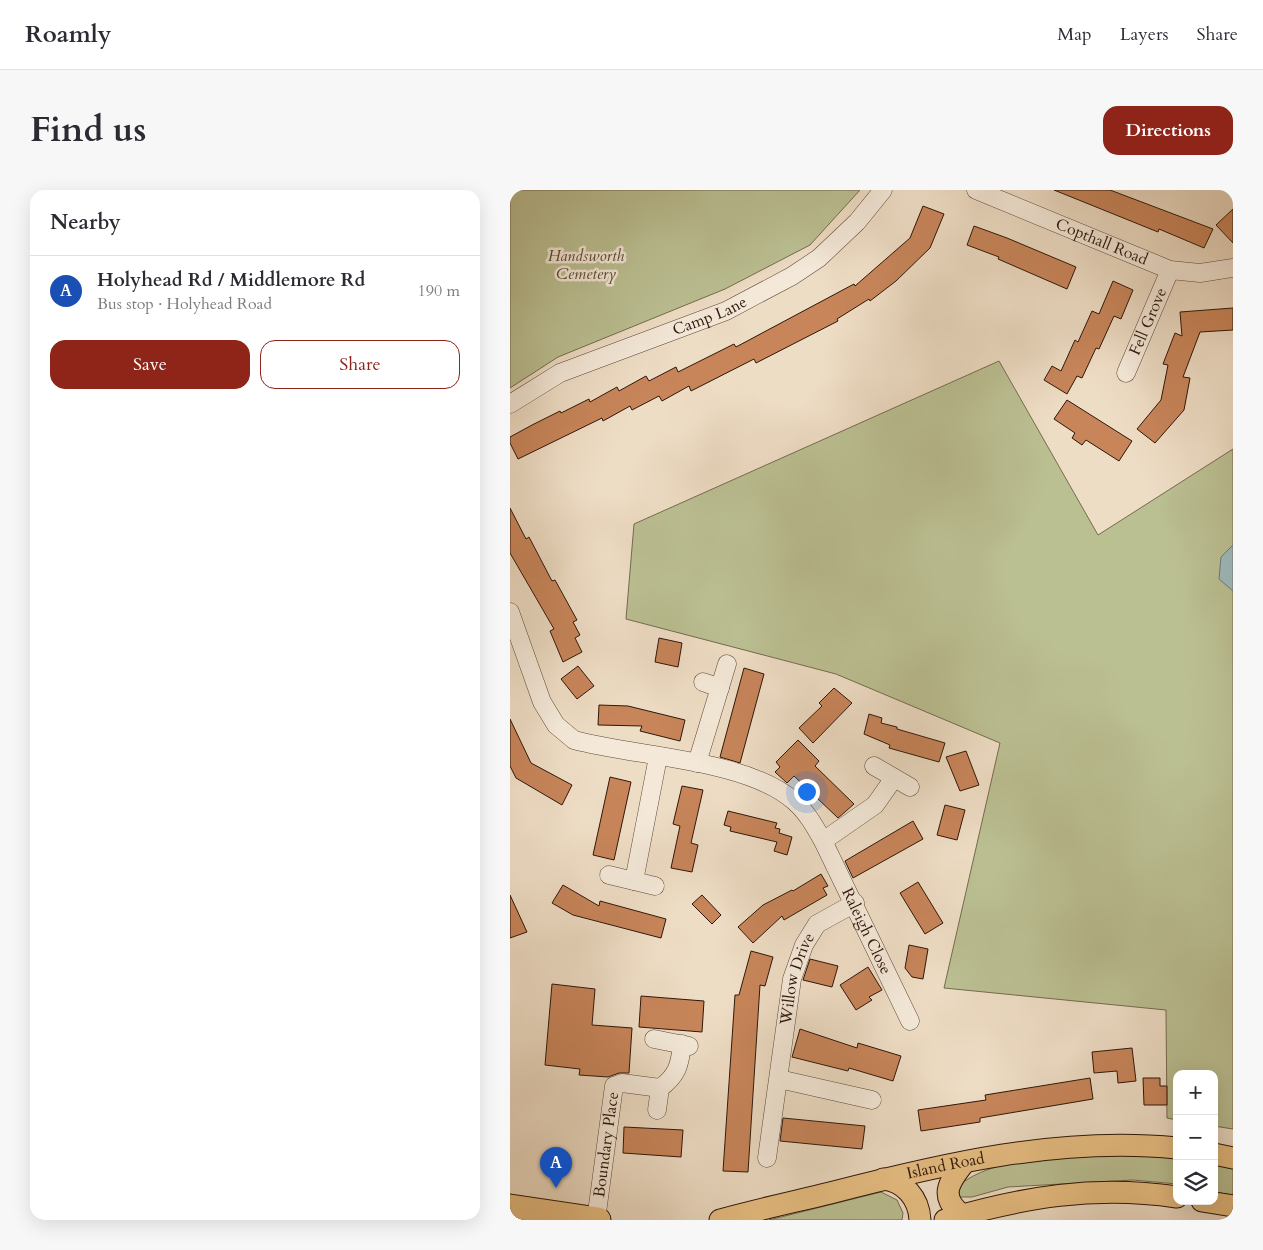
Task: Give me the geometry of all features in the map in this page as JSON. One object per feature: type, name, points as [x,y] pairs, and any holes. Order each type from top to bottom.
[{"type":"highway","points":[[510,1207],[597,1220]]},
{"type":"main road","name":"Island Road","points":[[720,1220],[883,1179],[994,1157],[1094,1145],[1144,1145],[1173,1148]]},
{"type":"main road","points":[[1218,1155],[1233,1158]]},
{"type":"main road","points":[[964,1163],[954,1175],[947,1195],[953,1218],[1068,1193],[1120,1192],[1173,1198]]},
{"type":"main road","points":[[883,1179],[898,1182],[907,1189],[919,1210],[920,1220]]},
{"type":"main road","points":[[1218,1204],[1233,1206]]},
{"type":"street","name":"Camp Lane","points":[[510,404],[560,373],[726,311],[792,276],[820,258],[858,222],[883,190]]},
{"type":"street","name":"Copthall Road","points":[[976,190],[1170,270],[1200,273],[1233,268]]},
{"type":"street","name":"Fell Grove","points":[[1126,373],[1170,270]]},
{"type":"street","name":"Raleigh Close","points":[[510,612],[542,702],[556,726],[574,740],[734,771],[768,785],[794,800],[811,820],[823,841],[855,903],[910,1021]]},
{"type":"street","points":[[697,763],[727,664]]},
{"type":"street","points":[[703,682],[720,688]]},
{"type":"street","points":[[634,881],[658,757]]},
{"type":"street","points":[[874,766],[910,787]]},
{"type":"street","points":[[823,841],[875,805],[894,778]]},
{"type":"street","points":[[609,875],[655,886]]},
{"type":"street","name":"Willow Drive","points":[[767,1158],[779,1079],[782,1038],[792,979],[804,945],[817,924],[855,903]]},
{"type":"street","points":[[654,1040],[685,1045],[677,1072],[671,1080],[660,1088],[657,1110]]},
{"type":"street","points":[[779,1079],[872,1100]]},
{"type":"street","name":"Boundary Place","points":[[597,1220],[614,1086],[622,1083],[660,1088]]},
{"type":"green space","name":"Handsworth Cemetery","points":[[510,190],[860,190],[810,245],[725,289],[558,357],[510,388]]},
{"type":"green space","points":[[999,361],[1098,535],[1233,449],[1233,1129],[1218,1127],[1218,1070],[1173,1070],[1173,1119],[1167,1118],[1166,1010],[944,988],[1000,743],[836,674],[626,619],[634,524]]},
{"type":"green space","points":[[1101,1151],[1173,1156],[1173,1184],[1133,1180],[1008,1187],[972,1197],[960,1197],[958,1186],[972,1176],[1007,1164],[1046,1157]]},
{"type":"green space","points":[[1218,1163],[1233,1167],[1233,1195],[1218,1193]]},
{"type":"green space","points":[[881,1192],[897,1200],[903,1213],[902,1220],[769,1220]]},
{"type":"water","points":[[1233,545],[1233,591],[1219,579],[1221,557]]},
{"type":"building","points":[[1054,190],[1110,190],[1213,229],[1204,248],[1159,229],[1158,232]]},
{"type":"building","points":[[923,206],[944,214],[930,248],[896,281],[870,301],[869,299],[837,319],[838,321],[756,363],[754,359],[691,391],[689,386],[662,401],[659,396],[632,410],[630,406],[603,421],[602,418],[518,459],[510,443],[510,437],[532,425],[589,399],[590,402],[617,387],[619,391],[646,376],[649,381],[676,367],[678,372],[734,344],[736,347],[854,284],[855,286],[910,238]]},
{"type":"building","points":[[1233,209],[1233,243],[1216,225]]},
{"type":"building","points":[[974,226],[1076,267],[1067,289],[998,259],[999,257],[967,245]]},
{"type":"building","points":[[1113,281],[1133,290],[1121,319],[1114,316],[1099,349],[1096,348],[1082,378],[1077,376],[1067,394],[1044,380],[1052,366],[1061,371],[1075,340],[1078,342],[1092,311],[1099,314]]},
{"type":"building","points":[[1233,308],[1233,330],[1200,332],[1183,377],[1190,378],[1184,410],[1155,443],[1137,429],[1161,400],[1168,365],[1163,364],[1175,333],[1182,336],[1180,312]]},
{"type":"building","points":[[1067,400],[1132,441],[1119,461],[1086,440],[1082,445],[1072,438],[1075,433],[1054,419]]},
{"type":"building","points":[[510,508],[526,539],[529,537],[552,581],[555,580],[577,620],[573,622],[580,635],[575,638],[582,652],[563,662],[550,631],[554,629],[510,553]]},
{"type":"building","points":[[659,638],[682,643],[678,667],[655,662]]},
{"type":"building","points":[[578,666],[594,686],[577,699],[561,679]]},
{"type":"building","points":[[744,668],[764,674],[740,763],[720,757]]},
{"type":"building","points":[[834,688],[852,703],[813,743],[799,728],[822,706],[819,703]]},
{"type":"building","points":[[599,705],[628,706],[685,720],[680,741],[640,731],[642,726],[598,725]]},
{"type":"building","points":[[869,714],[882,718],[881,723],[945,743],[939,762],[889,748],[890,745],[864,734]]},
{"type":"building","points":[[510,719],[531,763],[572,785],[562,805],[516,778],[510,766]]},
{"type":"building","points":[[798,740],[819,761],[815,766],[854,804],[838,818],[794,776],[787,783],[775,772],[780,767],[776,762]]},
{"type":"building","points":[[966,751],[979,785],[960,791],[946,757]]},
{"type":"building","points":[[610,777],[631,782],[614,860],[593,855]]},
{"type":"building","points":[[682,786],[703,790],[691,843],[698,845],[692,872],[671,868],[680,826],[673,824]]},
{"type":"building","points":[[945,805],[965,810],[957,840],[937,835]]},
{"type":"building","points":[[728,811],[777,823],[775,828],[780,829],[779,833],[792,837],[787,855],[774,851],[777,842],[730,831],[731,827],[724,825]]},
{"type":"building","points":[[913,821],[923,839],[853,878],[845,861]]},
{"type":"building","points":[[821,874],[828,886],[823,888],[827,895],[784,920],[782,916],[753,943],[738,927],[763,905],[793,891]]},
{"type":"building","points":[[918,882],[943,923],[925,934],[900,893]]},
{"type":"building","points":[[563,885],[599,906],[600,901],[666,919],[661,938],[573,915],[552,903]]},
{"type":"building","points":[[510,895],[527,932],[510,938]]},
{"type":"building","points":[[702,895],[721,915],[712,924],[692,904]]},
{"type":"building","points":[[909,945],[928,949],[923,979],[912,977],[905,968]]},
{"type":"building","points":[[751,951],[773,957],[765,986],[760,985],[748,1172],[723,1171],[735,995],[739,995]]},
{"type":"building","points":[[810,959],[838,966],[832,987],[803,980]]},
{"type":"building","points":[[868,967],[882,990],[869,997],[872,1000],[856,1010],[840,985]]},
{"type":"building","points":[[552,984],[595,989],[592,1025],[632,1028],[629,1073],[619,1073],[608,1077],[579,1075],[580,1069],[545,1065]]},
{"type":"building","points":[[641,996],[704,1001],[702,1032],[639,1027]]},
{"type":"building","points":[[800,1029],[857,1048],[858,1043],[901,1056],[893,1081],[849,1068],[848,1071],[792,1057]]},
{"type":"building","points":[[1132,1048],[1136,1081],[1118,1083],[1117,1071],[1094,1073],[1092,1052]]},
{"type":"building","points":[[1090,1078],[1093,1099],[980,1118],[980,1122],[921,1131],[918,1110],[986,1100],[985,1095]]},
{"type":"building","points":[[1143,1078],[1160,1078],[1160,1086],[1167,1086],[1167,1105],[1144,1105]]},
{"type":"building","points":[[783,1118],[865,1126],[862,1149],[780,1141]]},
{"type":"building","points":[[624,1127],[683,1130],[681,1157],[623,1153]]},
{"type":"place","name":"Holyhead Rd / Middlemore Rd","points":[[556,1188]]}]
